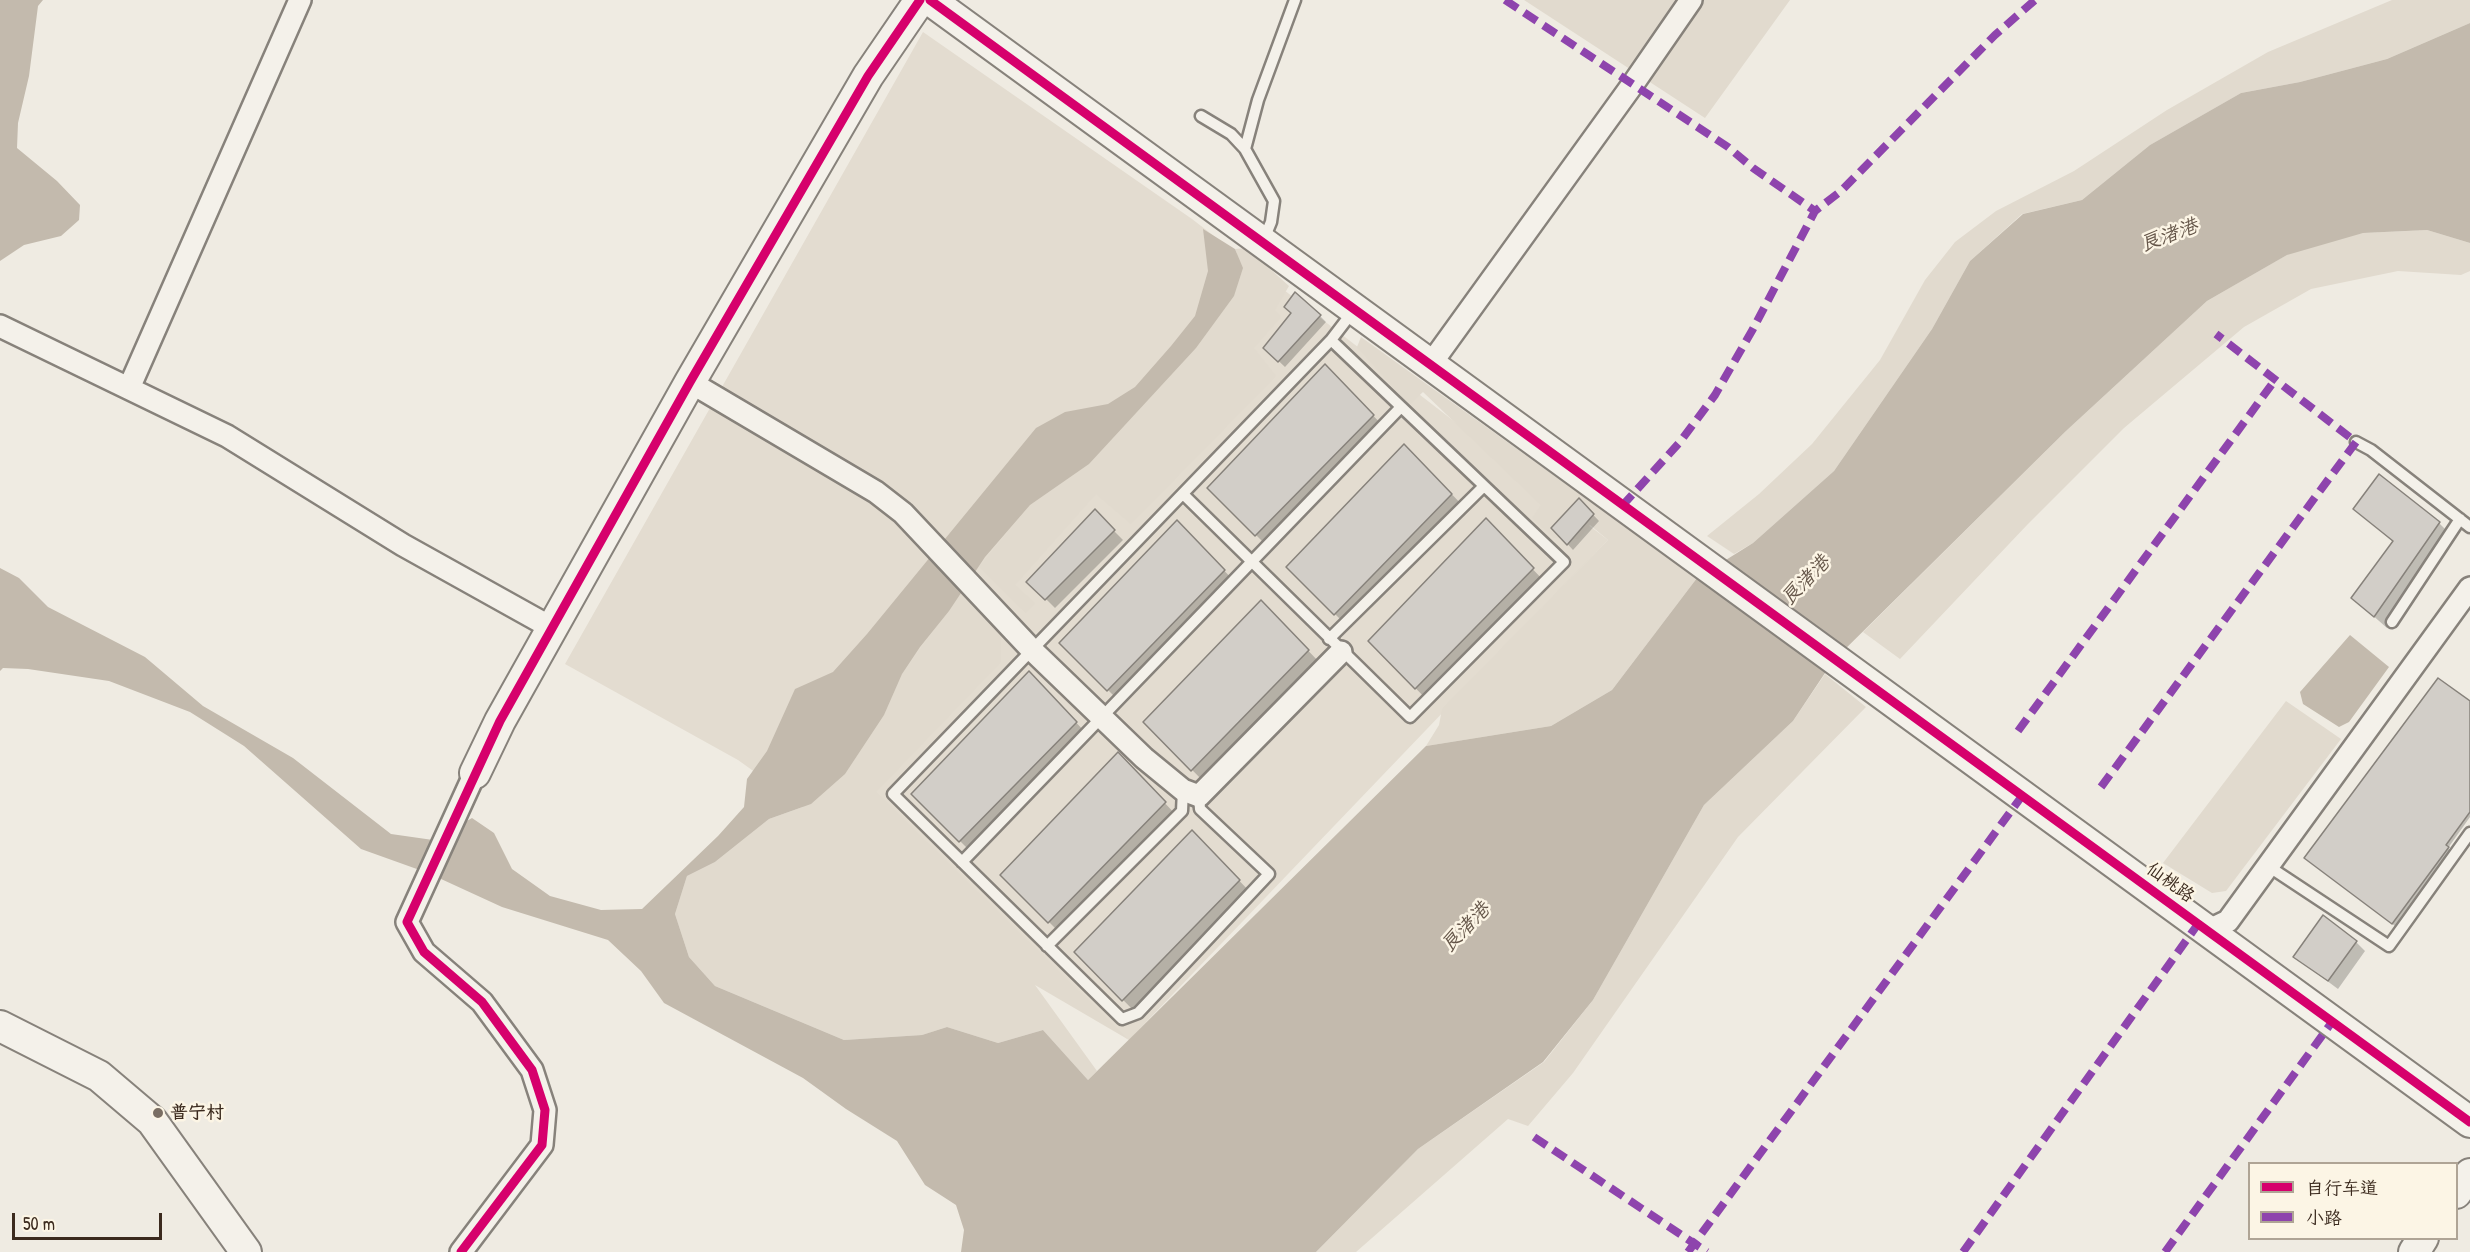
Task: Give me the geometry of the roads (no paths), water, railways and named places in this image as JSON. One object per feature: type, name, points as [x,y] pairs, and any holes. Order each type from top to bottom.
[{"type":"street","points":[[129,388],[300,0]]},
{"type":"street","points":[[461,1252],[542,1145],[545,1110],[532,1070],[501,1027],[482,1002],[424,952],[407,922],[500,722],[552,628],[690,382],[868,76],[920,0]]},
{"type":"street","name":"仙桃路","points":[[930,0],[2470,1122]]},
{"type":"street","points":[[1430,365],[1633,84],[1690,0]]},
{"type":"street","points":[[0,326],[227,436],[403,545],[552,628]]},
{"type":"street","points":[[690,382],[876,492],[903,513],[1032,650],[1144,758],[1191,793],[1335,645]]},
{"type":"street","points":[[2207,931],[2228,921],[2470,588]]},
{"type":"street","points":[[0,1026],[99,1076],[152,1121],[246,1252]]},
{"type":"street","points":[[2458,1192],[2470,1174]]},
{"type":"lane","points":[[1245,149],[1258,100],[1295,0]]},
{"type":"lane","points":[[1201,116],[1231,134],[1245,149],[1274,201],[1271,222],[1263,242]]},
{"type":"lane","points":[[1191,793],[1200,809],[1269,874],[1138,1013],[1122,1019],[892,794],[1331,340],[1354,310]]},
{"type":"lane","points":[[1183,494],[1410,717],[1564,561],[1331,340]]},
{"type":"lane","points":[[962,862],[1401,407]]},
{"type":"lane","points":[[2356,442],[2371,450],[2470,527]]},
{"type":"lane","points":[[1335,645],[1484,486]]},
{"type":"lane","points":[[2392,622],[2460,519]]},
{"type":"lane","points":[[1047,946],[1182,811],[1191,793]]},
{"type":"lane","points":[[2268,866],[2389,946],[2470,833]]},
{"type":"water","points":[[0,0],[43,0],[38,6],[29,76],[18,123],[17,148],[57,181],[80,205],[79,220],[61,236],[24,245],[0,261]]},
{"type":"water","name":"良渚港","points":[[2470,23],[2470,243],[2427,230],[2363,233],[2287,255],[2207,301],[2066,431],[1833,661],[1793,721],[1704,805],[1593,1000],[1543,1062],[1418,1149],[1316,1252],[961,1252],[964,1230],[956,1205],[925,1185],[897,1141],[846,1109],[803,1078],[664,1003],[641,971],[608,940],[502,907],[428,873],[361,849],[244,746],[190,712],[109,681],[28,669],[3,668],[0,671],[0,568],[19,578],[48,607],[145,657],[203,706],[293,758],[391,834],[433,840],[472,818],[494,833],[512,869],[550,896],[601,910],[642,909],[718,836],[744,807],[747,779],[767,751],[795,689],[833,672],[867,634],[1036,428],[1065,412],[1108,404],[1135,387],[1171,346],[1195,316],[1208,271],[1203,229],[1235,249],[1243,268],[1234,296],[1196,348],[1089,464],[1030,505],[985,557],[949,611],[902,674],[884,715],[845,774],[811,804],[769,819],[715,862],[687,876],[675,914],[689,957],[715,986],[844,1040],[922,1035],[947,1027],[998,1043],[1043,1030],[1088,1080],[1426,746],[1551,726],[1612,690],[1697,578],[1753,543],[1834,471],[1932,329],[1970,261],[2023,214],[2082,200],[2150,145],[2241,93],[2300,82],[2387,59]]},
{"type":"water","points":[[2350,635],[2389,667],[2349,722],[2339,727],[2303,704],[2300,692]]},
{"type":"place","name":"普宁村","points":[[158,1113]]}]
